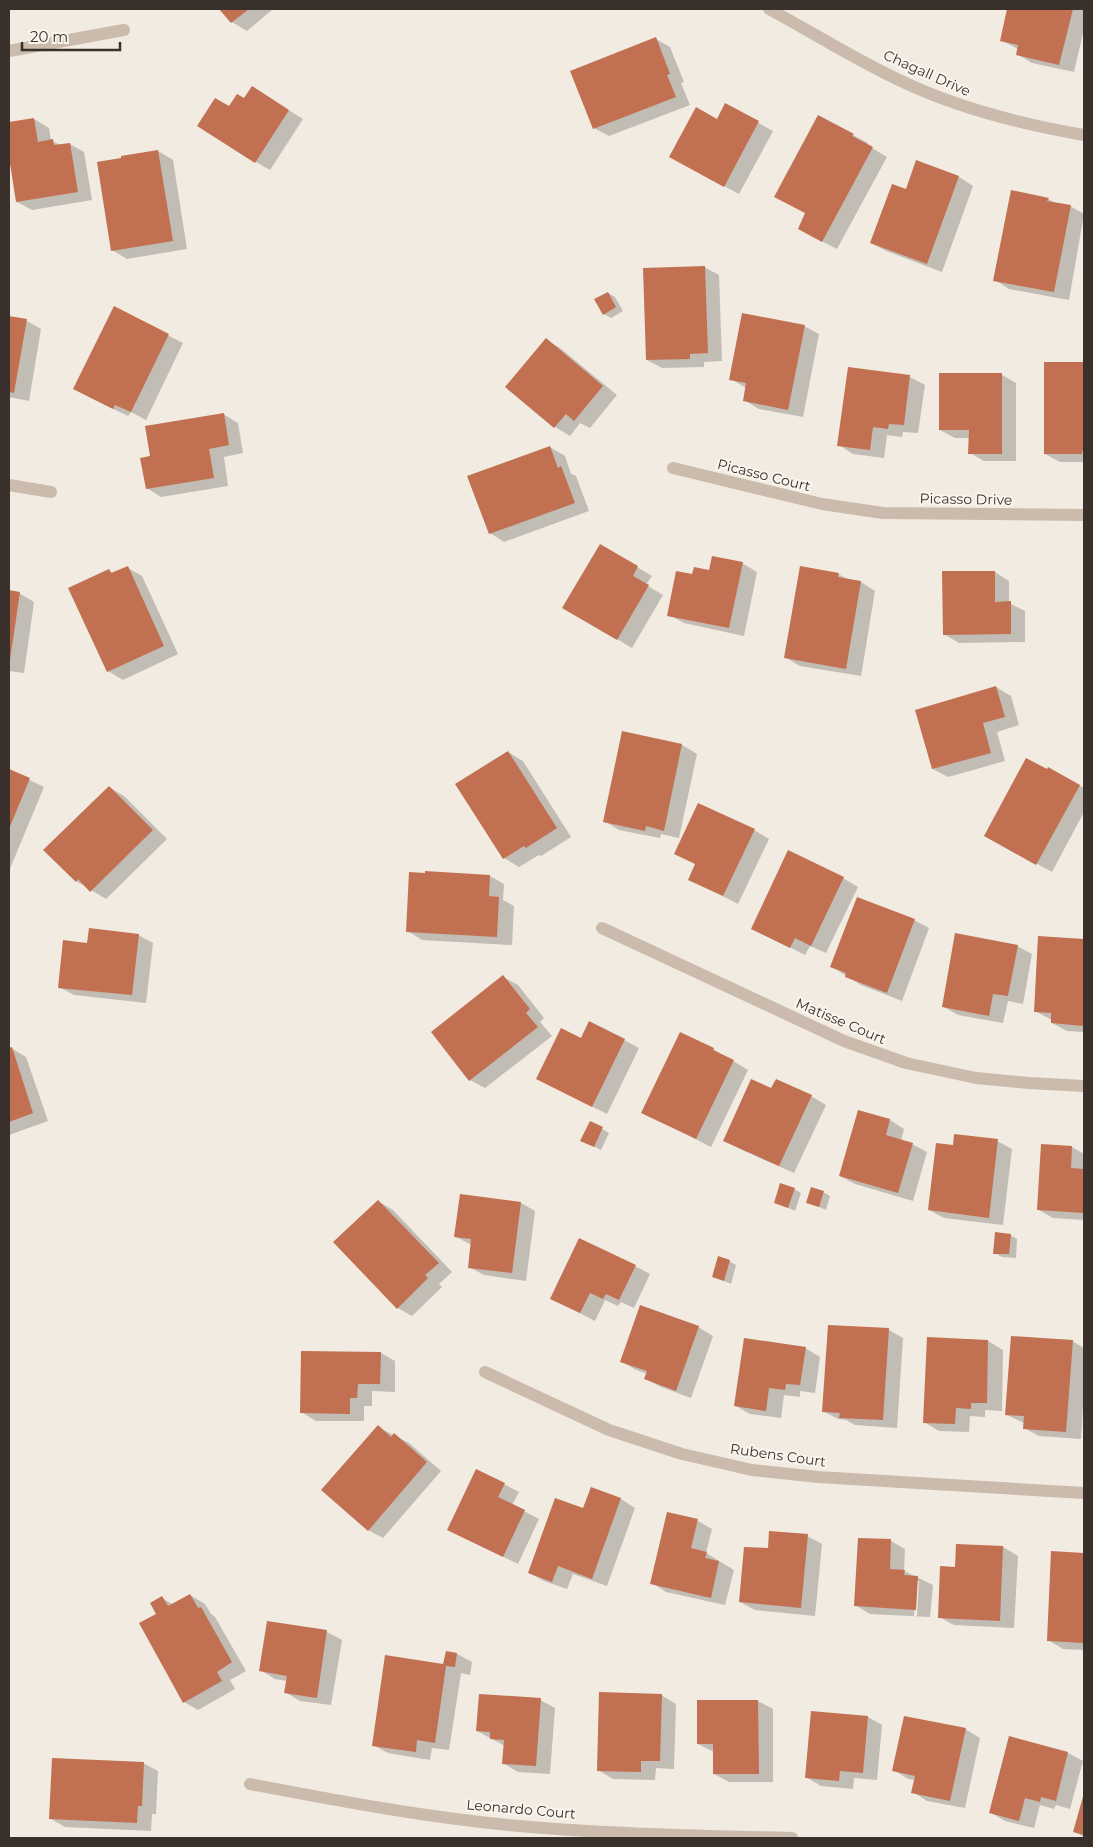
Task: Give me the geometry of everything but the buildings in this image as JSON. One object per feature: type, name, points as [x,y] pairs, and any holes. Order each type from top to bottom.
[{"type":"street","name":"Chagall Drive","points":[[769,9],[899,80],[968,108],[1034,126],[1084,134]]},
{"type":"street","points":[[9,51],[124,30]]},
{"type":"street","name":"Picasso Court","points":[[673,468],[822,504],[848,508]]},
{"type":"street","points":[[9,485],[51,492]]},
{"type":"street","name":"Picasso Drive","points":[[848,508],[883,513],[1084,515]]},
{"type":"street","name":"Matisse Court","points":[[602,928],[844,1042],[906,1063],[976,1078],[1029,1084],[1084,1086]]},
{"type":"street","name":"Rubens Court","points":[[486,1372],[609,1430],[682,1454],[752,1470],[818,1477],[1084,1493]]},
{"type":"street","name":"Leonardo Court","points":[[250,1784],[383,1809],[519,1826],[637,1834],[792,1838]]}]
